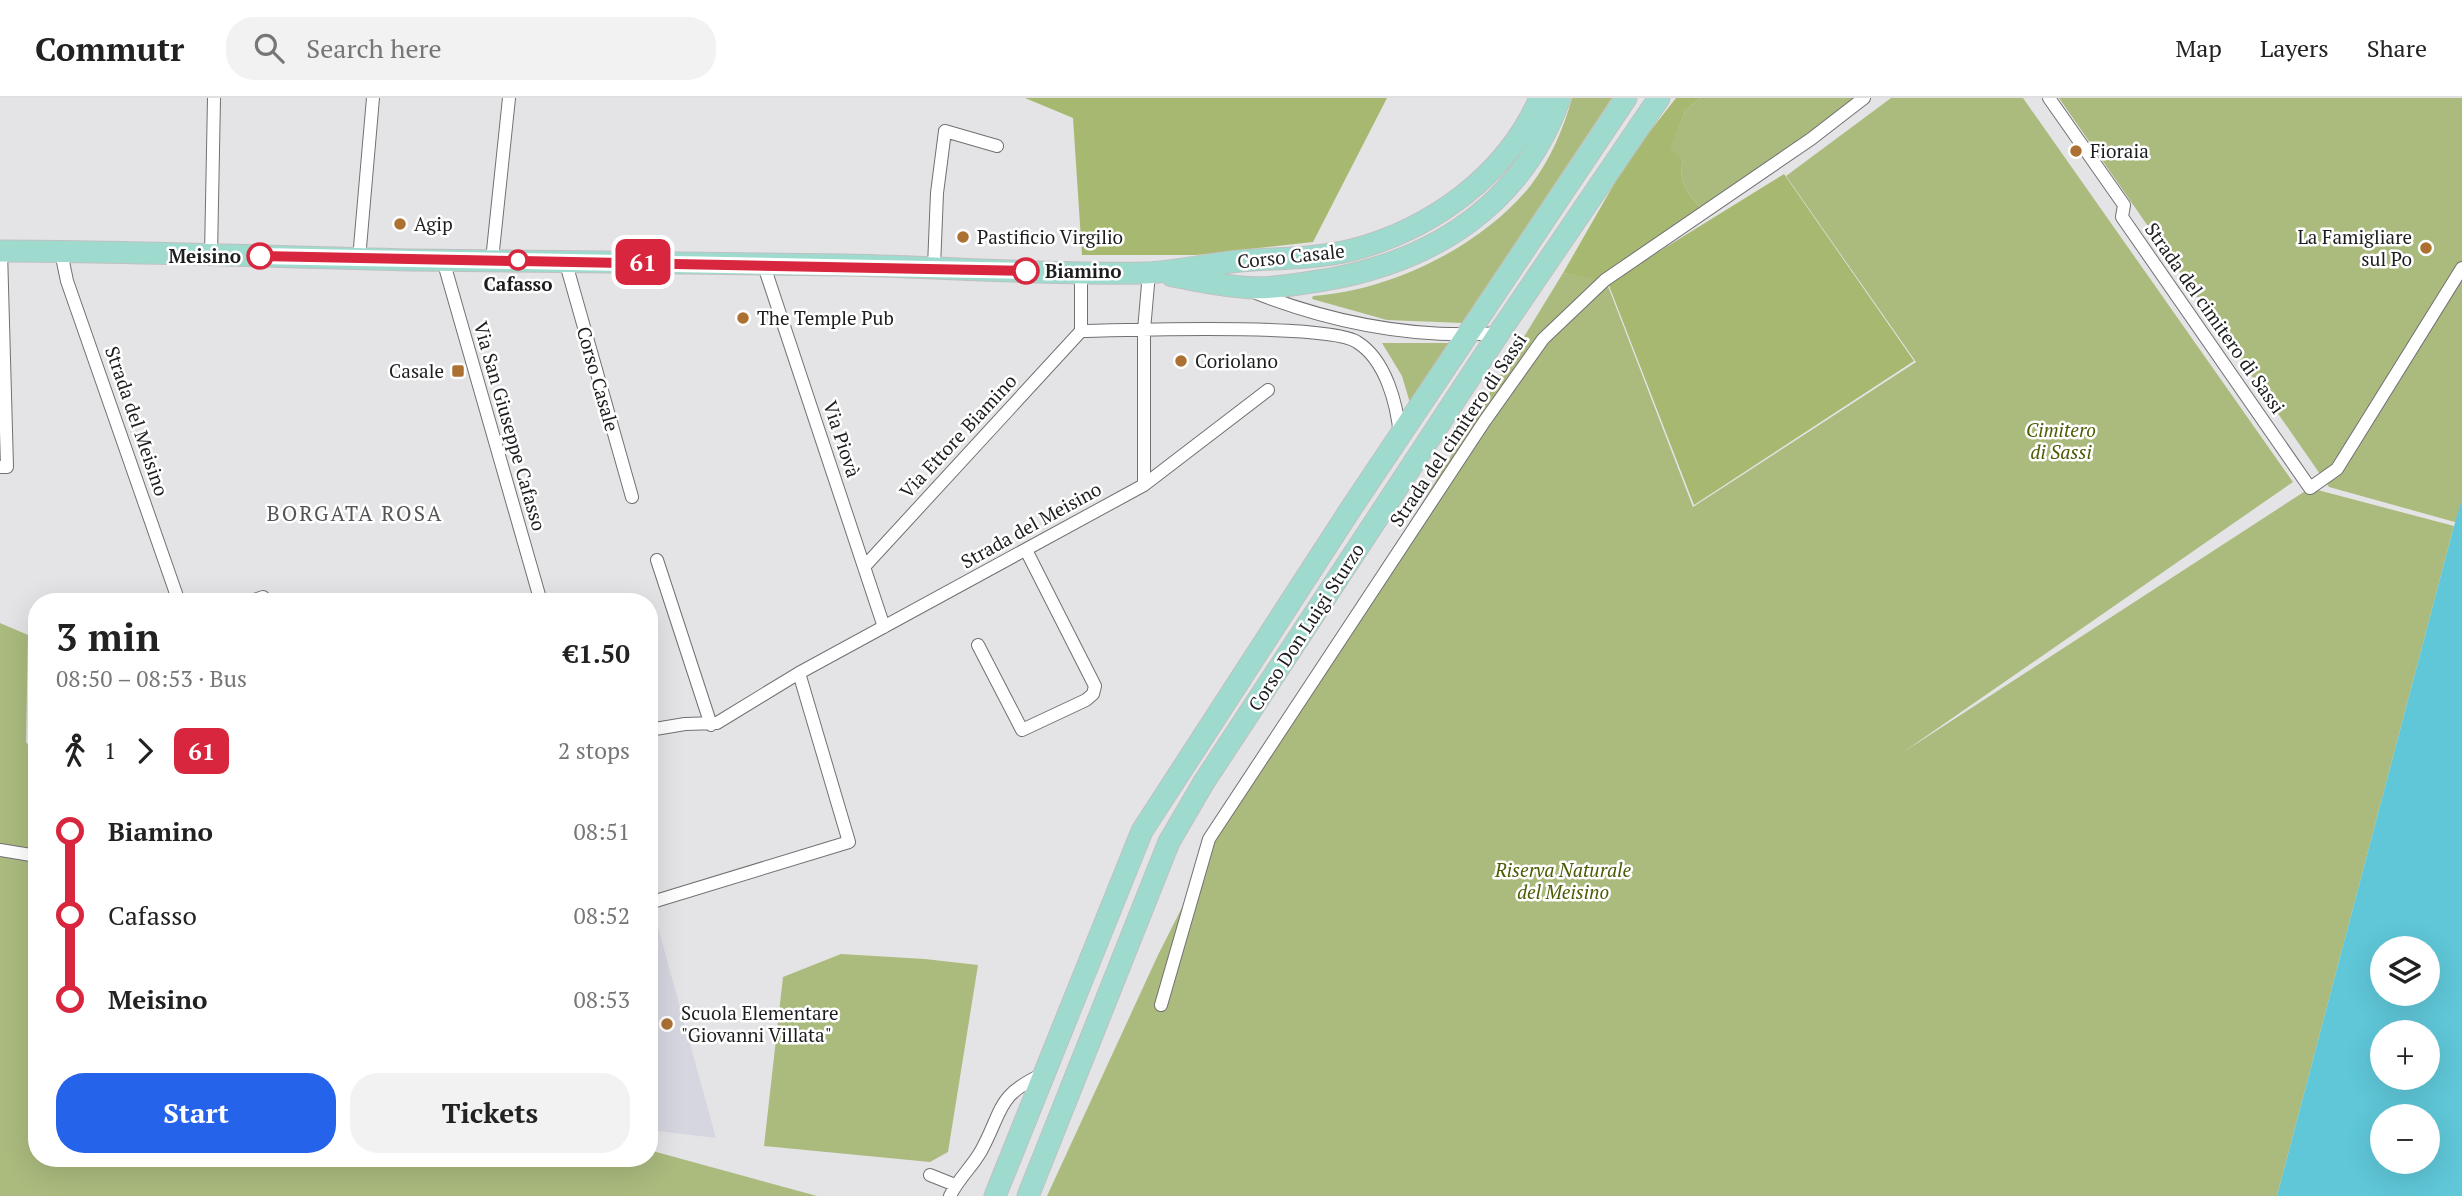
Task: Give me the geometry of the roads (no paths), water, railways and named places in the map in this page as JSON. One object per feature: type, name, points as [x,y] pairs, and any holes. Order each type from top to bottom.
[{"type":"main road","name":"Corso Casale","points":[[1150,273],[1243,261],[1295,260],[1350,250],[1418,225],[1480,182],[1518,138],[1546,98]]},
{"type":"main road","name":"Corso Casale","points":[[1,251],[934,267],[1150,273],[1243,287],[1298,285],[1356,275],[1412,256],[1448,239],[1496,201],[1517,178],[1549,128],[1546,98]]},
{"type":"main road","name":"Corso Don Luigi Sturzo","points":[[995,1196],[1142,831],[1626,98]]},
{"type":"main road","name":"Corso Don Luigi Sturzo","points":[[1028,1196],[1169,842],[1204,782],[1499,333],[1659,98]]},
{"type":"street","points":[[211,255],[214,98]]},
{"type":"street","points":[[359,259],[373,98]]},
{"type":"street","points":[[492,260],[509,98]]},
{"type":"street","name":"Strada del cimitero di Sassi","points":[[1161,1005],[1209,839],[1484,422],[1543,339],[1605,279],[1811,139],[1864,98]]},
{"type":"street","name":"Strada del cimitero di Sassi","points":[[2049,98],[2124,205],[2122,217],[2310,488],[2337,469],[2462,268]]},
{"type":"street","points":[[934,267],[937,193],[945,131],[997,146]]},
{"type":"street","name":"Corso Casale","points":[[0,467],[7,467],[1,251]]},
{"type":"street","name":"Strada del Meisino","points":[[61,252],[68,281],[177,593]]},
{"type":"street","name":"Via San Giuseppe Cafasso","points":[[443,260],[538,593]]},
{"type":"street","name":"Corso Casale","points":[[565,260],[632,497]]},
{"type":"street","name":"Via Piovà","points":[[763,263],[884,627]]},
{"type":"street","points":[[1081,272],[1081,331],[1315,333],[1354,340]]},
{"type":"street","points":[[1144,485],[1144,330],[1150,273]]},
{"type":"street","points":[[1243,287],[1301,311],[1339,321],[1408,331],[1468,335],[1499,333]]},
{"type":"street","points":[[1315,333],[1339,321]]},
{"type":"street","points":[[1339,321],[1354,340],[1373,355],[1394,398],[1401,436]]},
{"type":"street","name":"Via Ettore Biamino","points":[[864,567],[1081,331]]},
{"type":"street","name":"Strada del Meisino","points":[[658,728],[685,724],[711,724],[799,673],[1144,485],[1268,390]]},
{"type":"street","points":[[978,645],[1022,730],[1086,700],[1093,694],[1095,685],[1026,550]]},
{"type":"street","points":[[657,561],[711,724]]},
{"type":"street","points":[[658,900],[849,842],[799,673]]},
{"type":"street","points":[[0,850],[28,855]]},
{"type":"street","points":[[930,1175],[953,1191],[982,1149],[1000,1107],[1019,1085],[1045,1073]]},
{"type":"water","points":[[2462,499],[2462,1196],[2277,1196],[2454,526]]},
{"type":"place","name":"Fioraia","points":[[2076,151]]},
{"type":"place","name":"Agip","points":[[400,224]]},
{"type":"place","name":"Pastificio Virgilio","points":[[963,237]]},
{"type":"place","name":"La Famigliare sul Po","points":[[2426,248]]},
{"type":"place","name":"Meisino","points":[[260,256]]},
{"type":"place","name":"Cafasso","points":[[518,260]]},
{"type":"place","name":"Biamino","points":[[1026,271]]},
{"type":"place","name":"The Temple Pub","points":[[743,318]]},
{"type":"place","name":"Coriolano","points":[[1181,361]]},
{"type":"place","name":"Casale","points":[[458,371]]},
{"type":"place","name":"Scuola Elementare \"Giovanni Villata\"","points":[[667,1024]]},
{"type":"district","name":"BORGATA ROSA","points":[[355,514]]},
{"type":"park label","name":"Cimitero di Sassi","points":[[2061,441]]},
{"type":"park label","name":"Riserva Naturale del Meisino","points":[[1563,881]]}]
